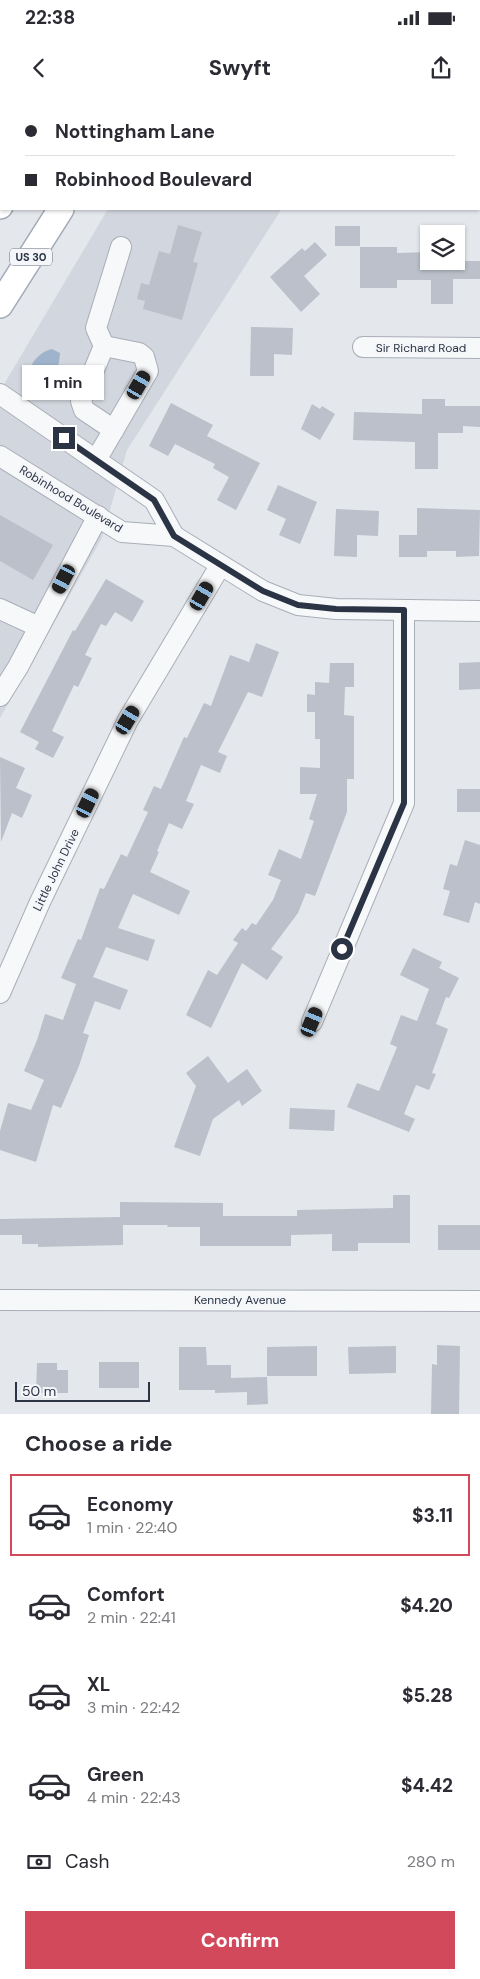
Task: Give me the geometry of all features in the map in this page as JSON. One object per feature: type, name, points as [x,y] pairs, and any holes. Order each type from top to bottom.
[{"type":"main road","name":"US 30","points":[[0,305],[60,210]]},
{"type":"street","points":[[114,430],[84,410],[80,401],[104,346],[96,328],[121,247]]},
{"type":"street","points":[[96,460],[148,371],[144,357],[139,353],[104,346]]},
{"type":"street","name":"Sir Richard Road","points":[[363,347],[480,348]]},
{"type":"street","name":"Robinhood Boulevard","points":[[0,394],[154,500],[174,536],[263,591],[298,605],[336,609],[480,611]]},
{"type":"street","name":"Robinhood Boulevard","points":[[0,456],[122,532],[174,536]]},
{"type":"street","points":[[3,683],[39,627],[98,516]]},
{"type":"street","name":"Little John Drive","points":[[0,993],[40,902],[128,720],[220,566]]},
{"type":"street","points":[[0,609],[39,627]]},
{"type":"street","points":[[312,1022],[404,803],[404,610]]},
{"type":"street","name":"Kennedy Avenue","points":[[0,1300],[480,1301]]},
{"type":"shaded area","points":[[107,210],[281,210],[127,450],[102,538],[0,718],[0,391]]},
{"type":"water","points":[[52,349],[60,353],[57,371],[48,387],[39,393],[32,389],[29,383],[30,369],[33,362],[39,356],[45,351]]},
{"type":"building","points":[[178,225],[202,232],[193,262],[198,263],[182,320],[143,309],[145,301],[137,299],[141,283],[149,285],[159,251],[170,254]]},
{"type":"building","points":[[335,226],[360,226],[360,246],[335,246]]},
{"type":"building","points":[[315,242],[327,255],[304,276],[320,294],[301,312],[270,277],[302,248],[305,251]]},
{"type":"building","points":[[360,247],[397,247],[397,253],[420,252],[420,270],[465,270],[465,261],[480,261],[480,279],[453,279],[453,304],[431,304],[431,280],[397,280],[397,288],[360,288]]},
{"type":"building","points":[[251,327],[293,328],[292,355],[274,354],[274,376],[250,376]]},
{"type":"building","points":[[422,399],[445,399],[445,406],[480,406],[480,427],[463,426],[463,433],[438,433],[438,469],[415,469],[415,442],[353,440],[354,412],[422,414]]},
{"type":"building","points":[[171,403],[213,425],[207,436],[260,463],[236,510],[217,500],[229,477],[213,468],[215,464],[175,444],[168,456],[149,446]]},
{"type":"building","points":[[312,404],[320,409],[322,406],[335,414],[320,440],[301,429]]},
{"type":"building","points":[[278,485],[317,502],[300,544],[279,535],[286,519],[267,510]]},
{"type":"building","points":[[417,508],[480,510],[479,556],[456,557],[456,551],[427,551],[427,557],[399,557],[399,535],[417,535]]},
{"type":"building","points":[[336,509],[379,511],[378,536],[357,535],[357,557],[334,556]]},
{"type":"building","points":[[0,515],[53,545],[33,580],[0,561]]},
{"type":"building","points":[[106,579],[144,601],[132,622],[115,612],[106,626],[101,624],[85,655],[92,658],[78,687],[74,685],[52,731],[64,737],[53,758],[35,749],[39,742],[20,732],[73,630],[75,631]]},
{"type":"building","points":[[256,643],[279,652],[262,697],[248,692],[218,752],[227,756],[220,773],[201,765],[186,801],[194,804],[182,829],[169,823],[150,872],[190,891],[179,915],[133,894],[118,928],[155,940],[148,961],[106,947],[93,977],[128,990],[120,1010],[95,1001],[83,1033],[89,1035],[79,1066],[61,1108],[53,1105],[36,1162],[0,1150],[0,1131],[8,1103],[31,1110],[44,1080],[24,1071],[45,1014],[63,1020],[76,984],[61,978],[78,939],[81,940],[100,888],[104,889],[121,854],[127,857],[148,812],[143,810],[154,786],[161,789],[184,737],[187,738],[204,703],[211,706],[230,655],[249,662]]},
{"type":"building","points":[[480,662],[480,689],[459,690],[459,663]]},
{"type":"building","points":[[330,663],[354,663],[354,687],[345,687],[344,715],[354,716],[354,779],[347,779],[347,812],[315,896],[306,893],[298,913],[271,949],[283,957],[267,980],[242,963],[211,1028],[186,1015],[208,970],[217,975],[238,943],[233,940],[242,928],[246,931],[252,923],[256,925],[273,900],[281,880],[268,875],[279,849],[301,859],[314,821],[309,819],[317,794],[300,794],[300,767],[320,768],[320,739],[315,739],[315,712],[307,712],[307,694],[315,695],[315,682],[329,683]]},
{"type":"building","points":[[0,757],[25,768],[16,788],[32,795],[22,818],[12,813],[1,842]]},
{"type":"building","points":[[457,789],[480,789],[480,812],[457,812]]},
{"type":"building","points":[[465,840],[480,845],[480,904],[475,902],[469,923],[443,915],[450,891],[443,889],[450,864],[457,866]]},
{"type":"building","points":[[413,948],[442,962],[439,968],[459,978],[449,998],[446,997],[436,1024],[448,1029],[432,1073],[436,1074],[429,1090],[416,1085],[404,1114],[415,1119],[409,1132],[347,1107],[357,1083],[379,1091],[397,1047],[390,1044],[401,1015],[417,1021],[429,989],[400,975]]},
{"type":"building","points":[[208,1056],[228,1083],[247,1069],[262,1091],[242,1106],[239,1100],[213,1119],[200,1156],[174,1147],[196,1086],[186,1073]]},
{"type":"building","points":[[290,1108],[335,1110],[334,1131],[289,1129]]},
{"type":"building","points":[[393,1195],[410,1195],[410,1243],[358,1243],[358,1251],[332,1251],[332,1234],[291,1235],[291,1246],[200,1246],[200,1227],[167,1227],[168,1225],[123,1225],[123,1245],[38,1247],[38,1244],[22,1244],[22,1235],[0,1235],[0,1219],[120,1217],[120,1202],[223,1203],[223,1216],[297,1216],[297,1210],[393,1208]]},
{"type":"building","points":[[438,1225],[480,1225],[480,1250],[438,1250]]},
{"type":"building","points":[[437,1345],[460,1346],[459,1414],[431,1414],[432,1364],[437,1365]]},
{"type":"building","points":[[317,1346],[317,1376],[267,1376],[267,1347]]},
{"type":"building","points":[[396,1346],[396,1373],[349,1374],[348,1347]]},
{"type":"building","points":[[179,1347],[206,1347],[207,1365],[231,1365],[231,1378],[267,1377],[268,1404],[247,1405],[247,1392],[215,1393],[215,1390],[179,1390]]},
{"type":"building","points":[[99,1362],[139,1362],[139,1388],[99,1388]]},
{"type":"building","points":[[37,1363],[57,1363],[57,1370],[68,1370],[68,1393],[36,1393]]},
{"type":"route","points":[[64,438],[154,500],[174,536],[263,591],[298,605],[336,609],[404,610],[404,803],[342,949]]}]
